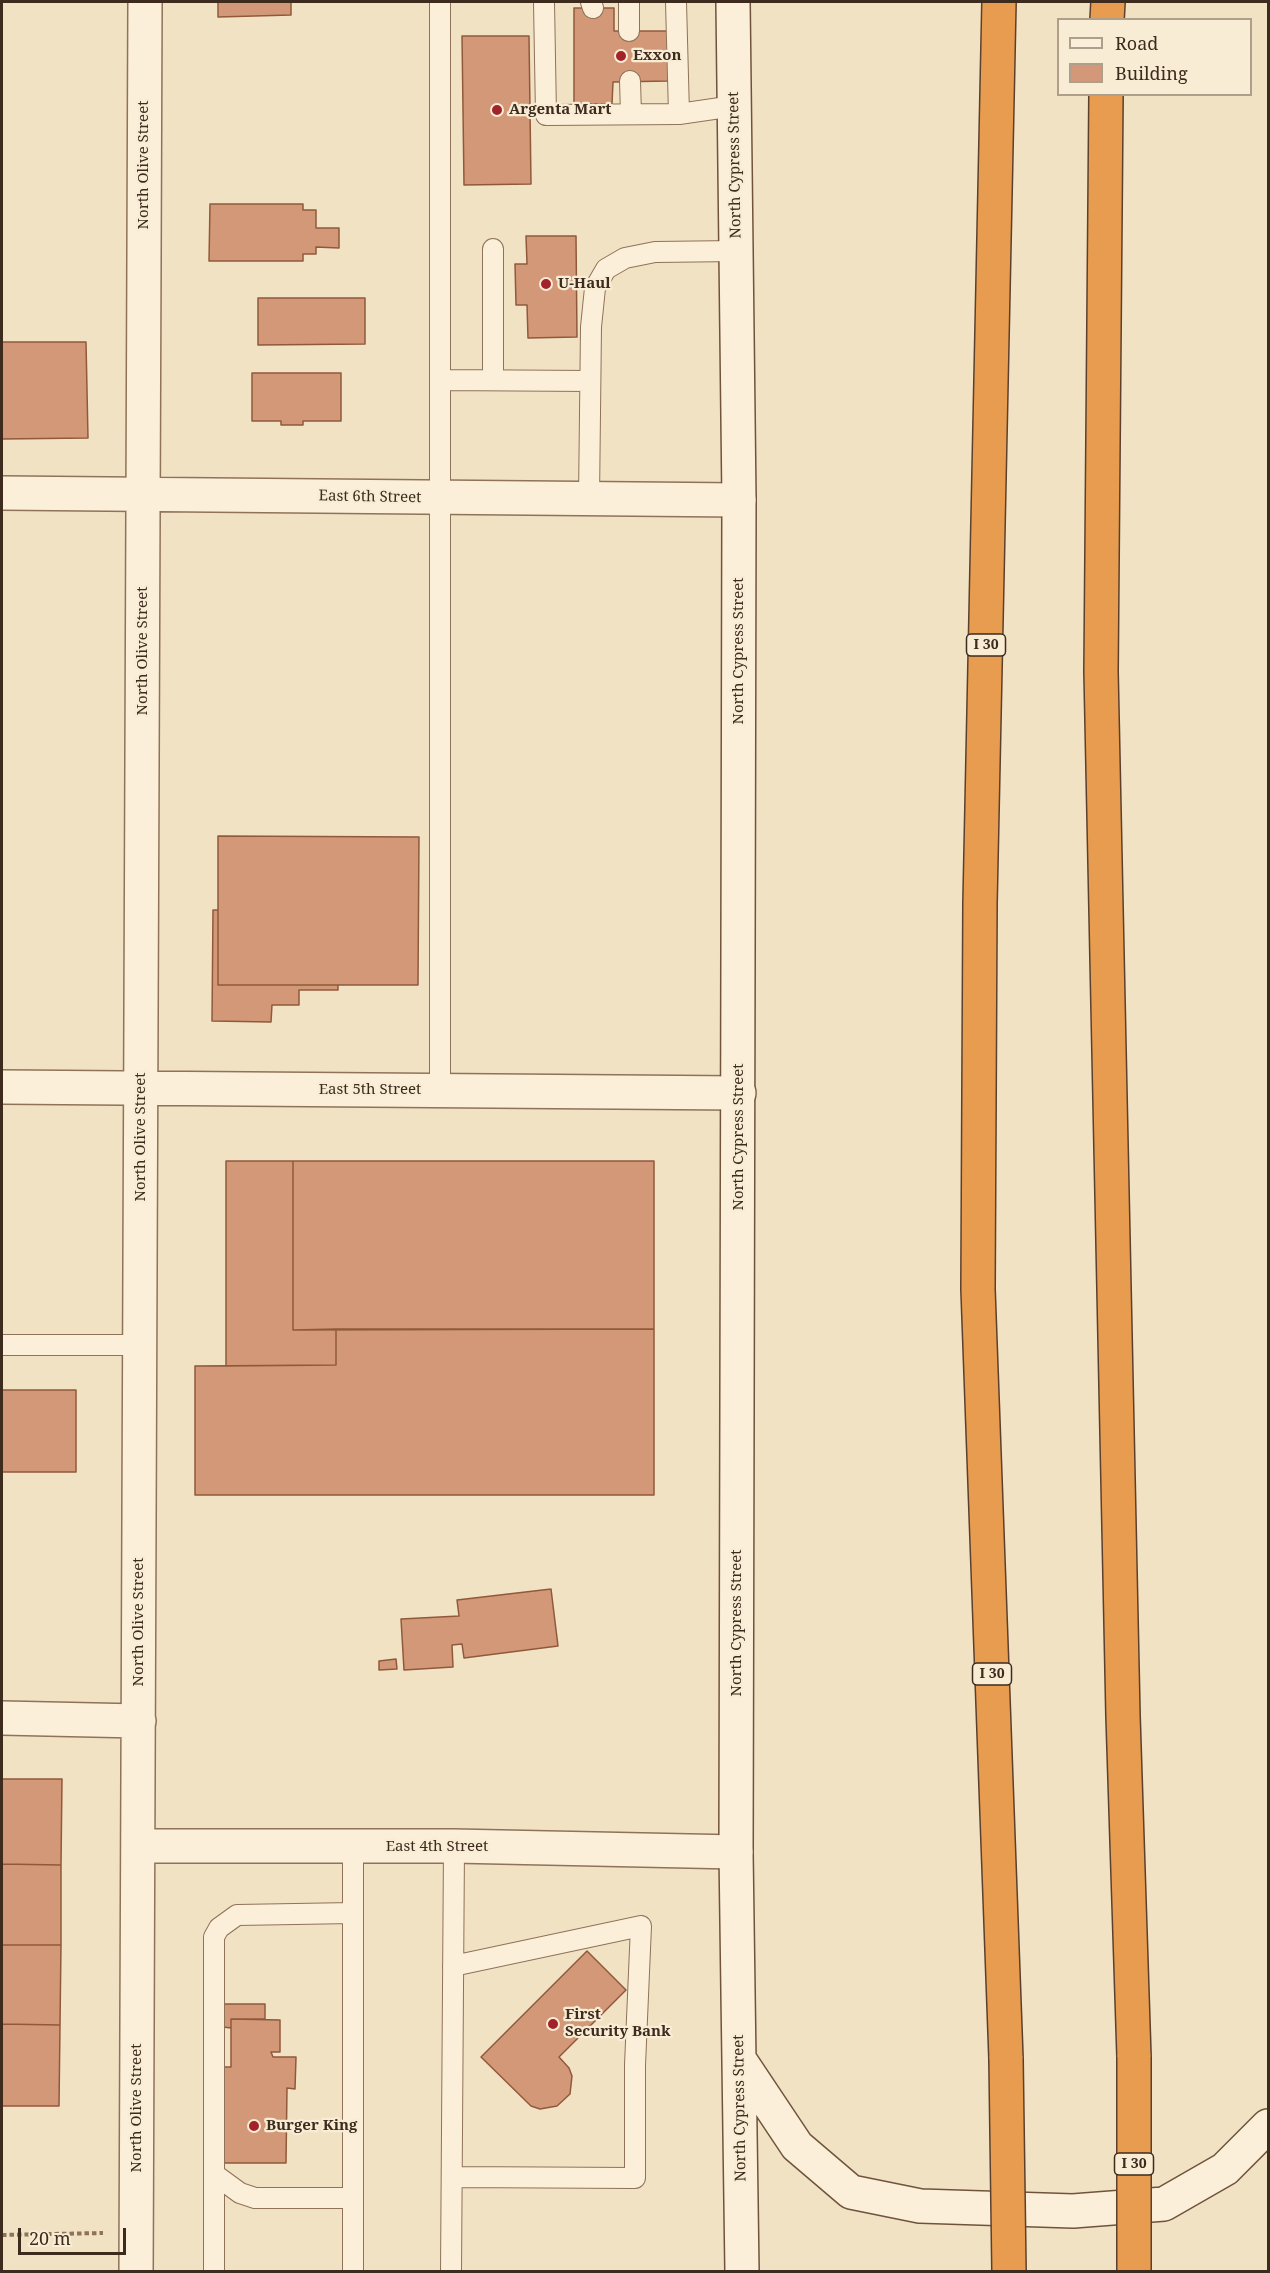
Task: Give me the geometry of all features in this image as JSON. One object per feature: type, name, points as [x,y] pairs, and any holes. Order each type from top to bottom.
[{"type":"highway","name":"I 30","points":[[999,2],[980,891],[978,1289],[1006,2059],[1009,2271]]},
{"type":"highway","name":"I 30","points":[[1106,96],[1101,671],[1123,1716],[1134,2057],[1134,2271]]},
{"type":"street","name":"North Olive Street","points":[[136,2271],[145,2]]},
{"type":"street","name":"North Cypress Street","points":[[733,2],[739,500],[736,1852],[742,2271]]},
{"type":"street","name":"East 6th Street","points":[[2,493],[739,500]]},
{"type":"street","name":"East 5th Street","points":[[2,1086],[739,1093]]},
{"type":"street","points":[[2,1718],[139,1721]]},
{"type":"street","name":"East 4th Street","points":[[138,1846],[454,1846],[736,1852]]},
{"type":"street","points":[[739,2059],[797,2146],[851,2192],[920,2206],[1073,2211],[1164,2204],[1225,2169],[1269,2126]]},
{"type":"lane","points":[[440,2],[442,498],[440,1090]]},
{"type":"lane","points":[[544,2],[546,115],[593,110],[631,114],[679,114],[734,106]]},
{"type":"lane","points":[[629,2],[629,31]]},
{"type":"lane","points":[[676,2],[679,114]]},
{"type":"lane","points":[[630,81],[631,114]]},
{"type":"lane","points":[[493,249],[493,380]]},
{"type":"lane","points":[[589,499],[591,327],[595,288],[606,269],[625,258],[655,252],[736,251]]},
{"type":"lane","points":[[441,380],[590,381]]},
{"type":"lane","points":[[2,1345],[140,1345]]},
{"type":"lane","points":[[353,1846],[353,2271]]},
{"type":"lane","points":[[451,2271],[454,1846]]},
{"type":"lane","points":[[214,2271],[212,1948],[219,1928],[237,1915],[248,1913],[353,1913]]},
{"type":"lane","points":[[452,2176],[635,2178],[635,2065],[641,1926],[453,1966]]},
{"type":"lane","points":[[214,2174],[240,2193],[255,2198],[353,2198]]},
{"type":"path","points":[[2,2235],[112,2235]]},
{"type":"building","points":[[218,2],[291,2],[291,15],[218,17]]},
{"type":"building","name":"Exxon","points":[[574,8],[614,8],[614,31],[669,31],[669,81],[613,82],[612,104],[574,104]]},
{"type":"building","name":"Argenta Mart","points":[[462,36],[529,36],[531,184],[464,185]]},
{"type":"building","points":[[210,204],[303,204],[303,210],[316,210],[316,228],[339,228],[339,248],[316,247],[316,254],[303,254],[303,261],[209,261]]},
{"type":"building","name":"U-Haul","points":[[526,236],[576,236],[577,337],[528,338],[527,305],[516,305],[515,264],[527,264]]},
{"type":"building","points":[[258,298],[365,298],[365,344],[258,345]]},
{"type":"building","points":[[2,342],[86,342],[88,438],[2,439]]},
{"type":"building","points":[[252,373],[341,373],[341,421],[303,421],[303,425],[281,425],[281,421],[252,421]]},
{"type":"building","points":[[218,836],[419,837],[418,985],[218,985]]},
{"type":"building","points":[[213,910],[218,910],[218,985],[338,985],[338,990],[299,990],[299,1005],[272,1005],[271,1022],[212,1021]]},
{"type":"building","points":[[226,1161],[293,1161],[293,1330],[336,1329],[336,1365],[226,1366]]},
{"type":"building","points":[[293,1161],[654,1161],[654,1329],[293,1330]]},
{"type":"building","points":[[336,1329],[654,1329],[654,1495],[195,1495],[195,1366],[336,1365]]},
{"type":"building","points":[[2,1390],[76,1390],[76,1472],[2,1472]]},
{"type":"building","points":[[551,1589],[558,1646],[464,1658],[462,1644],[452,1645],[453,1667],[404,1670],[401,1619],[459,1616],[457,1600]]},
{"type":"building","points":[[396,1659],[397,1669],[379,1670],[379,1661]]},
{"type":"building","points":[[2,1779],[62,1779],[61,1865],[2,1864]]},
{"type":"building","points":[[2,1864],[61,1865],[61,1945],[2,1945]]},
{"type":"building","points":[[2,1945],[61,1945],[60,2025],[2,2024]]},
{"type":"building","name":"First Security Bank","points":[[587,1951],[626,1990],[559,2057],[569,2068],[572,2076],[570,2094],[557,2106],[540,2109],[531,2106],[481,2057]]},
{"type":"building","points":[[223,2004],[265,2004],[265,2019],[231,2019],[231,2028],[223,2027]]},
{"type":"building","name":"Burger King","points":[[231,2019],[280,2020],[280,2052],[271,2052],[273,2057],[296,2057],[295,2089],[287,2088],[286,2163],[222,2163],[222,2067],[231,2067]]},
{"type":"building","points":[[2,2024],[60,2025],[59,2106],[2,2106]]},
{"type":"place","name":"Exxon","points":[[621,56]]},
{"type":"place","name":"Argenta Mart","points":[[497,110]]},
{"type":"place","name":"U-Haul","points":[[546,284]]},
{"type":"place","name":"First Security Bank","points":[[553,2024]]},
{"type":"place","name":"Burger King","points":[[254,2126]]}]
